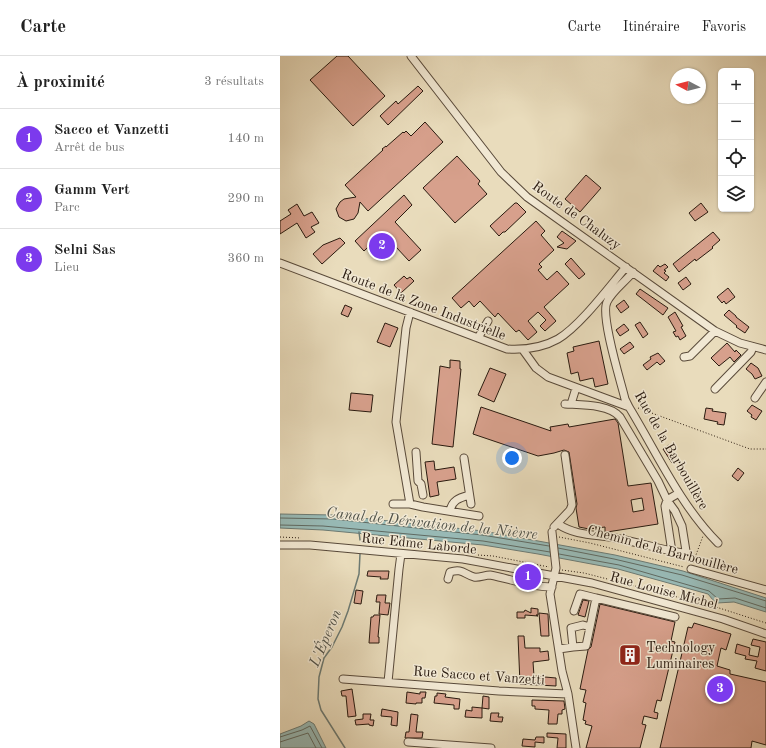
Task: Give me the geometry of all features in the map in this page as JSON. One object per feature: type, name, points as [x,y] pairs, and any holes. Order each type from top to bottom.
[{"type":"street","name":"Route de Chaluzy","points":[[411,56],[501,172],[527,197],[715,331],[740,343],[753,347],[765,348]]},
{"type":"street","name":"Route de la Zone Industrielle","points":[[280,263],[507,349],[523,350],[540,346],[558,339],[576,325],[626,267]]},
{"type":"street","name":"Rue de la Barbouillère","points":[[633,272],[614,293],[606,303],[605,307],[610,340],[628,405],[679,493],[706,531],[718,543]]},
{"type":"street","points":[[410,312],[406,328],[396,416],[410,504]]},
{"type":"street","points":[[478,338],[488,321]]},
{"type":"street","points":[[684,356],[690,356],[715,331]]},
{"type":"street","points":[[715,389],[753,347]]},
{"type":"street","points":[[523,350],[536,368],[548,377],[628,405]]},
{"type":"street","points":[[755,398],[766,382]]},
{"type":"street","points":[[554,532],[619,538],[672,552],[683,553],[686,548],[682,526],[675,511],[666,500],[654,474],[618,414],[599,407],[568,404],[576,388]]},
{"type":"street","points":[[416,452],[418,481],[421,484],[423,495]]},
{"type":"street","points":[[565,455],[572,505],[554,532],[556,562],[550,594],[576,748]]},
{"type":"street","points":[[464,458],[471,504]]},
{"type":"street","points":[[407,482],[418,481]]},
{"type":"street","points":[[666,500],[679,493]]},
{"type":"street","points":[[450,511],[455,500],[470,496]]},
{"type":"street","points":[[666,500],[665,509],[672,552]]},
{"type":"street","points":[[393,504],[410,504],[479,516]]},
{"type":"street","name":"Rue Edme Laborde","points":[[280,545],[310,545],[463,559],[554,576]]},
{"type":"street","points":[[388,682],[398,569],[401,554]]},
{"type":"street","name":"Chemin de la Barbouillère","points":[[692,569],[766,590]]},
{"type":"street","points":[[448,579],[450,572],[455,570],[463,571],[475,577],[488,575],[538,587],[552,587]]},
{"type":"street","name":"Rue Louise Michel","points":[[554,576],[592,583],[722,619],[766,634]]},
{"type":"street","points":[[574,611],[580,594],[675,617]]},
{"type":"street","points":[[559,649],[586,646],[596,598]]},
{"type":"street","points":[[573,647],[571,628],[583,625],[590,627]]},
{"type":"street","name":"Rue Sacco et Vanzetti","points":[[343,679],[568,694]]},
{"type":"street","points":[[408,742],[491,748]]},
{"type":"path","points":[[628,405],[750,449],[766,450]]},
{"type":"path","name":"Rue de la Barbouillère","points":[[692,569],[706,531]]},
{"type":"path","name":"Chemin de la Barbouillère","points":[[554,532],[590,543],[692,569]]},
{"type":"water","points":[[280,514],[333,515],[483,531],[615,555],[683,571],[766,598],[766,612],[734,602],[717,603],[708,594],[618,569],[538,554],[483,545],[323,530],[280,528]]},
{"type":"water","points":[[309,721],[314,724],[326,748],[280,748],[280,734],[301,726]]},
{"type":"building","points":[[337,56],[348,56],[385,96],[353,126],[310,80]]},
{"type":"building","points":[[418,86],[423,91],[388,125],[380,116],[396,101],[398,104]]},
{"type":"building","points":[[425,122],[443,142],[368,211],[360,202],[358,213],[354,219],[346,221],[339,217],[336,209],[340,202],[344,199],[356,197],[345,185],[383,150],[382,149],[403,132],[404,133],[406,131],[411,136]]},
{"type":"building","points":[[457,156],[480,181],[478,184],[487,194],[455,223],[423,188]]},
{"type":"building","points":[[586,175],[601,188],[580,212],[565,199]]},
{"type":"building","points":[[404,195],[412,205],[395,222],[421,250],[409,261],[383,233],[364,251],[355,241]]},
{"type":"building","points":[[515,203],[517,203],[526,212],[499,236],[490,226]]},
{"type":"building","points":[[701,203],[708,212],[695,221],[689,213]]},
{"type":"building","points":[[297,204],[304,216],[312,212],[319,223],[311,227],[315,232],[306,238],[297,223],[280,234],[280,221],[291,214],[288,210]]},
{"type":"building","points":[[536,221],[545,231],[541,235],[554,250],[539,264],[542,267],[538,270],[547,280],[557,271],[569,284],[544,307],[556,321],[545,331],[540,326],[546,320],[538,312],[528,321],[537,332],[528,340],[519,330],[516,332],[498,313],[495,317],[480,301],[474,307],[469,301],[461,308],[452,298]]},
{"type":"building","points":[[562,231],[576,241],[567,249],[557,247],[564,243],[557,237]]},
{"type":"building","points":[[713,232],[720,240],[712,247],[713,248],[696,261],[695,259],[679,272],[673,264]]},
{"type":"building","points":[[340,238],[345,243],[322,264],[313,254],[323,245]]},
{"type":"building","points":[[571,258],[585,274],[579,279],[565,264]]},
{"type":"building","points":[[665,264],[668,267],[664,270],[666,271],[664,273],[669,277],[666,281],[653,271],[658,265],[660,267]]},
{"type":"building","points":[[404,276],[407,279],[410,277],[414,281],[401,293],[394,285]]},
{"type":"building","points":[[686,277],[691,284],[683,290],[678,283]]},
{"type":"building","points":[[728,288],[735,297],[726,304],[724,301],[722,303],[717,297]]},
{"type":"building","points":[[640,289],[668,308],[663,315],[636,294]]},
{"type":"building","points":[[624,300],[629,307],[621,313],[616,306]]},
{"type":"building","points":[[345,305],[352,308],[348,317],[341,314]]},
{"type":"building","points":[[729,310],[749,327],[745,333],[736,327],[737,326],[724,315]]},
{"type":"building","points":[[675,312],[683,326],[681,327],[686,336],[680,340],[673,332],[676,331],[668,317]]},
{"type":"building","points":[[640,322],[648,334],[643,338],[635,325]]},
{"type":"building","points":[[385,323],[398,328],[390,347],[377,342]]},
{"type":"building","points":[[624,324],[629,330],[620,336],[616,330]]},
{"type":"building","points":[[599,341],[608,384],[595,387],[593,378],[580,381],[578,372],[571,374],[567,353],[574,351],[573,347]]},
{"type":"building","points":[[630,342],[634,347],[624,354],[620,349]]},
{"type":"building","points":[[727,343],[735,352],[736,350],[741,355],[734,362],[730,357],[719,366],[711,358]]},
{"type":"building","points":[[658,353],[665,361],[660,365],[657,362],[647,370],[643,365],[651,359],[650,357]]},
{"type":"building","points":[[450,360],[460,361],[461,369],[453,447],[432,444],[440,366],[450,368]]},
{"type":"building","points":[[751,363],[758,368],[762,376],[755,379],[746,369]]},
{"type":"building","points":[[490,368],[506,374],[494,402],[478,395]]},
{"type":"building","points":[[351,393],[373,395],[371,412],[349,410]]},
{"type":"building","points":[[752,405],[762,411],[756,420],[751,417],[752,415],[747,411]]},
{"type":"building","points":[[481,407],[551,431],[550,427],[568,424],[569,427],[615,419],[618,423],[628,486],[651,483],[658,524],[607,532],[605,532],[605,527],[589,529],[579,527],[569,452],[564,450],[538,456],[473,434]],"holes":[[[642,498],[644,510],[633,512],[631,500]]]},
{"type":"building","points":[[706,408],[713,409],[712,411],[726,413],[724,425],[704,419]]},
{"type":"building","points":[[669,445],[678,459],[672,463],[663,449]]},
{"type":"building","points":[[434,461],[435,470],[454,467],[456,479],[437,482],[439,495],[430,497],[425,462]]},
{"type":"building","points":[[738,468],[744,473],[738,481],[732,476]]},
{"type":"building","points":[[368,571],[389,571],[388,579],[367,576]]},
{"type":"building","points":[[356,590],[363,591],[361,604],[354,603]]},
{"type":"building","points":[[377,595],[386,595],[385,603],[390,603],[388,615],[379,614],[380,602],[376,602]]},
{"type":"building","points":[[583,600],[589,601],[585,617],[578,615]]},
{"type":"building","name":"Technology Luminaires","points":[[600,604],[675,622],[671,641],[675,642],[661,701],[657,700],[654,712],[658,713],[657,719],[644,716],[642,724],[646,725],[640,748],[586,748],[592,726],[585,724],[586,721],[583,720],[586,703],[583,702],[586,690],[580,689]]},
{"type":"building","points":[[531,608],[538,609],[538,615],[536,615],[538,616],[525,615],[525,618],[517,618],[517,612],[524,612],[525,610],[531,613]]},
{"type":"building","points":[[539,613],[548,614],[549,636],[541,636]]},
{"type":"building","points":[[374,615],[380,615],[378,637],[379,643],[369,643],[371,617]]},
{"type":"building","points":[[694,623],[731,634],[726,650],[721,648],[717,666],[730,670],[730,674],[766,682],[766,745],[752,741],[751,748],[660,748],[688,627],[692,628]]},
{"type":"building","points":[[518,636],[524,636],[525,648],[540,648],[540,652],[548,651],[549,660],[533,662],[534,676],[556,678],[556,686],[520,684]]},
{"type":"building","points":[[753,639],[766,642],[766,671],[755,668],[757,661],[745,659],[746,656],[735,653],[737,644],[750,648],[749,655],[758,657],[760,647],[751,645]]},
{"type":"building","points":[[352,689],[356,716],[348,717],[346,696],[342,696],[341,691]]},
{"type":"building","points":[[407,692],[420,694],[420,692],[426,692],[425,698],[422,698],[422,703],[416,704],[406,703]]},
{"type":"building","points":[[437,693],[446,694],[445,697],[460,699],[459,709],[454,709],[454,705],[434,703]]},
{"type":"building","points":[[483,696],[489,697],[489,709],[482,708]]},
{"type":"building","points":[[532,700],[564,701],[565,709],[562,710],[562,714],[558,714],[557,724],[548,724],[549,710],[535,709],[535,706],[532,706]]},
{"type":"building","points":[[472,707],[482,708],[482,718],[465,717],[466,710],[472,711]]},
{"type":"building","points":[[382,709],[398,712],[397,726],[391,725],[392,717],[381,716]]},
{"type":"building","points":[[491,713],[499,713],[498,717],[503,717],[502,722],[490,721]]},
{"type":"building","points":[[363,714],[371,714],[370,720],[374,720],[373,726],[369,724],[356,725],[355,720],[363,719]]},
{"type":"building","points":[[411,714],[418,715],[416,732],[423,732],[422,738],[405,738],[406,732],[409,732]]},
{"type":"building","points":[[547,733],[566,734],[566,748],[557,748],[558,738],[547,737]]},
{"type":"building","points":[[536,737],[544,737],[544,743],[535,742],[535,747],[522,746],[523,739],[535,740]]},
{"type":"waterway","name":"L'Éperon","points":[[359,532],[360,540]]},
{"type":"waterway","name":"L'Éperon","points":[[345,748],[321,710],[318,699],[319,677],[324,658],[332,647],[348,611],[359,574],[360,554]]},
{"type":"place","name":"Gamm Vert","points":[[382,246]]},
{"type":"place","name":"Sacco et Vanzetti","points":[[528,577]]},
{"type":"place","name":"Technology Luminaires","points":[[630,655]]},
{"type":"place","name":"Selni Sas","points":[[720,689]]},
{"type":"water label","name":"Canal de Dérivation de la Nièvre","points":[[432,523]]}]
